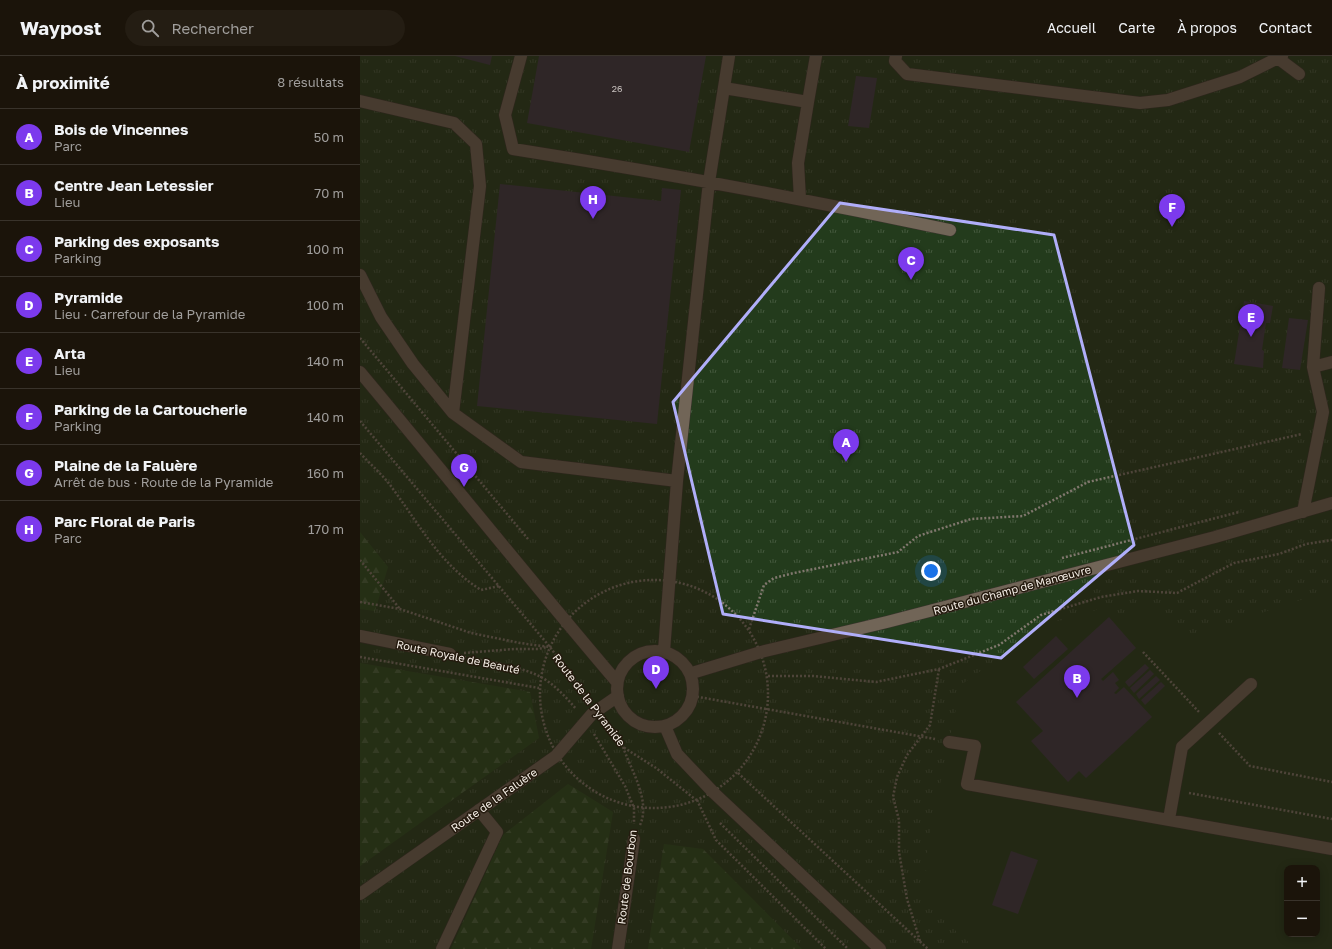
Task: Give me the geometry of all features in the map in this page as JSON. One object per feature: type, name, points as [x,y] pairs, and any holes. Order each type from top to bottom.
[{"type":"street","points":[[521,56],[506,115],[513,149],[709,182],[950,230]]},
{"type":"street","points":[[664,651],[677,481],[709,182],[729,56]]},
{"type":"street","points":[[800,199],[798,163],[816,56]]},
{"type":"street","points":[[896,56],[895,61],[907,74],[1140,103],[1168,100],[1240,77],[1281,58],[1299,74]]},
{"type":"street","points":[[724,88],[808,102]]},
{"type":"street","points":[[360,101],[454,123],[476,144],[480,186],[453,413]]},
{"type":"street","points":[[360,275],[381,317],[413,364],[453,413],[522,462],[677,481]]},
{"type":"street","points":[[1303,512],[1318,430],[1323,412],[1313,367],[1319,288]]},
{"type":"street","points":[[1313,367],[1332,362]]},
{"type":"street","points":[[360,372],[551,605],[617,682]]},
{"type":"street","name":"Route du Champ de Manœuvre","points":[[692,673],[761,652],[887,622],[1303,512],[1332,503]]},
{"type":"street","name":"Route Royale de Beauté","points":[[360,636],[450,654]]},
{"type":"street","points":[[648,651],[664,651],[680,660],[692,673],[693,696],[681,718],[665,726],[651,727],[636,722],[624,711],[618,696],[617,682],[625,665],[636,656],[648,651]]},
{"type":"street","points":[[1168,819],[1182,747],[1251,684]]},
{"type":"street","name":"Route de la Faluère","points":[[360,894],[556,756],[586,721],[618,696]]},
{"type":"street","points":[[665,726],[677,754],[714,793],[880,949]]},
{"type":"street","points":[[949,742],[975,746],[967,784],[1332,849]]},
{"type":"street","points":[[442,949],[497,832],[479,810]]},
{"type":"street","name":"Route de Bourbon","points":[[618,949],[634,839]]},
{"type":"path","points":[[360,338],[528,539]]},
{"type":"path","name":"Route de la Pyramide","points":[[360,421],[550,647],[623,746],[656,768],[697,800],[708,811]]},
{"type":"path","points":[[749,629],[764,586],[774,578],[794,572],[898,552],[918,536],[971,519],[1023,516],[1088,482],[1318,430]]},
{"type":"path","points":[[360,453],[392,488],[441,557],[462,578],[481,590],[500,586]]},
{"type":"path","points":[[1196,523],[1223,516]]},
{"type":"path","points":[[768,676],[813,676],[876,682],[939,669],[999,645],[1042,615],[1101,597],[1138,591],[1177,593],[1234,564],[1279,554],[1306,544],[1332,540]]},
{"type":"path","points":[[360,560],[400,609]]},
{"type":"path","points":[[575,612],[582,605],[602,592],[625,584],[648,580],[660,581]]},
{"type":"path","points":[[681,584],[695,587],[716,597],[734,612],[749,629],[758,644]]},
{"type":"path","points":[[360,602],[400,609],[471,633],[520,643],[550,647]]},
{"type":"path","points":[[540,706],[540,677],[550,647],[559,632]]},
{"type":"path","points":[[450,654],[514,648],[538,650],[550,647]]},
{"type":"path","points":[[1143,652],[1250,766],[1332,782]]},
{"type":"path","name":"Route Royale de Beauté","points":[[450,654],[518,669],[540,677],[562,694],[586,721]]},
{"type":"path","points":[[360,657],[539,688]]},
{"type":"path","points":[[726,783],[738,773],[758,744],[768,709],[768,676],[764,662]]},
{"type":"path","points":[[920,941],[907,900],[899,852],[899,820],[893,797],[897,777],[907,755],[930,725],[937,691],[939,669]]},
{"type":"path","points":[[693,696],[949,742]]},
{"type":"path","name":"Route de Bourbon","points":[[586,721],[619,773],[634,808],[634,839]]},
{"type":"path","points":[[623,746],[639,788],[644,808],[642,821],[634,839]]},
{"type":"path","points":[[738,773],[928,949]]},
{"type":"path","points":[[1174,790],[1332,818]]},
{"type":"path","points":[[624,806],[634,808],[666,807],[705,797]]},
{"type":"path","points":[[697,800],[716,840],[826,949]]},
{"type":"path","points":[[719,822],[848,949]]},
{"type":"highlighted area","points":[[840,203],[1054,235],[1134,545],[1001,658],[723,614],[673,402]]},
{"type":"green space","points":[[360,56],[1332,56],[1332,949],[360,949]]},
{"type":"green space","points":[[934,56],[1061,56],[988,60],[959,66]]},
{"type":"green space","points":[[360,532],[388,567],[375,611],[360,609]]},
{"type":"green space","points":[[1332,594],[1332,949],[976,949],[924,902],[928,842],[961,685],[1047,623],[1084,616],[1107,604],[1123,618],[1150,598],[1185,638],[1310,597]]},
{"type":"green space","points":[[360,663],[530,692],[539,738],[360,866]]},
{"type":"green space","points":[[568,784],[613,812],[591,949],[451,949],[503,835]]},
{"type":"green space","points":[[664,844],[703,849],[802,949],[648,949]]},
{"type":"building","points":[[455,56],[492,56],[490,65]]},
{"type":"building","points":[[539,56],[706,56],[689,152],[527,123]]},
{"type":"building","points":[[856,76],[877,78],[869,128],[848,126]]},
{"type":"building","points":[[500,184],[661,201],[662,188],[681,190],[657,424],[477,406]]},
{"type":"building","points":[[1244,301],[1273,306],[1270,323],[1266,323],[1262,350],[1264,351],[1263,368],[1234,364]]},
{"type":"building","points":[[1289,318],[1308,320],[1300,370],[1282,368]]},
{"type":"building","points":[[1109,617],[1136,648],[1101,679],[1103,681],[1113,672],[1119,680],[1115,683],[1119,688],[1114,693],[1116,694],[1124,687],[1152,717],[1086,778],[1079,771],[1068,782],[1031,741],[1043,731],[1016,702]]},
{"type":"building","points":[[1056,636],[1068,649],[1034,679],[1023,667]]},
{"type":"building","points":[[1145,664],[1149,668],[1129,687],[1125,682]]},
{"type":"building","points":[[1150,670],[1154,674],[1134,693],[1130,688]]},
{"type":"building","points":[[1156,676],[1160,680],[1139,699],[1136,694]]},
{"type":"building","points":[[1161,682],[1165,686],[1145,705],[1141,700]]},
{"type":"building","points":[[1011,851],[1038,860],[1018,914],[992,905]]},
{"type":"place","name":"Parc Floral de Paris","points":[[593,219]]},
{"type":"place","name":"Parking de la Cartoucherie","points":[[1172,227]]},
{"type":"place","name":"Parking des exposants","points":[[911,280]]},
{"type":"place","name":"Arta","points":[[1251,337]]},
{"type":"place","name":"Bois de Vincennes","points":[[846,462]]},
{"type":"place","name":"Plaine de la Faluère","points":[[464,487]]},
{"type":"place","name":"Pyramide","points":[[656,689]]},
{"type":"place","name":"Centre Jean Letessier","points":[[1077,698]]}]
